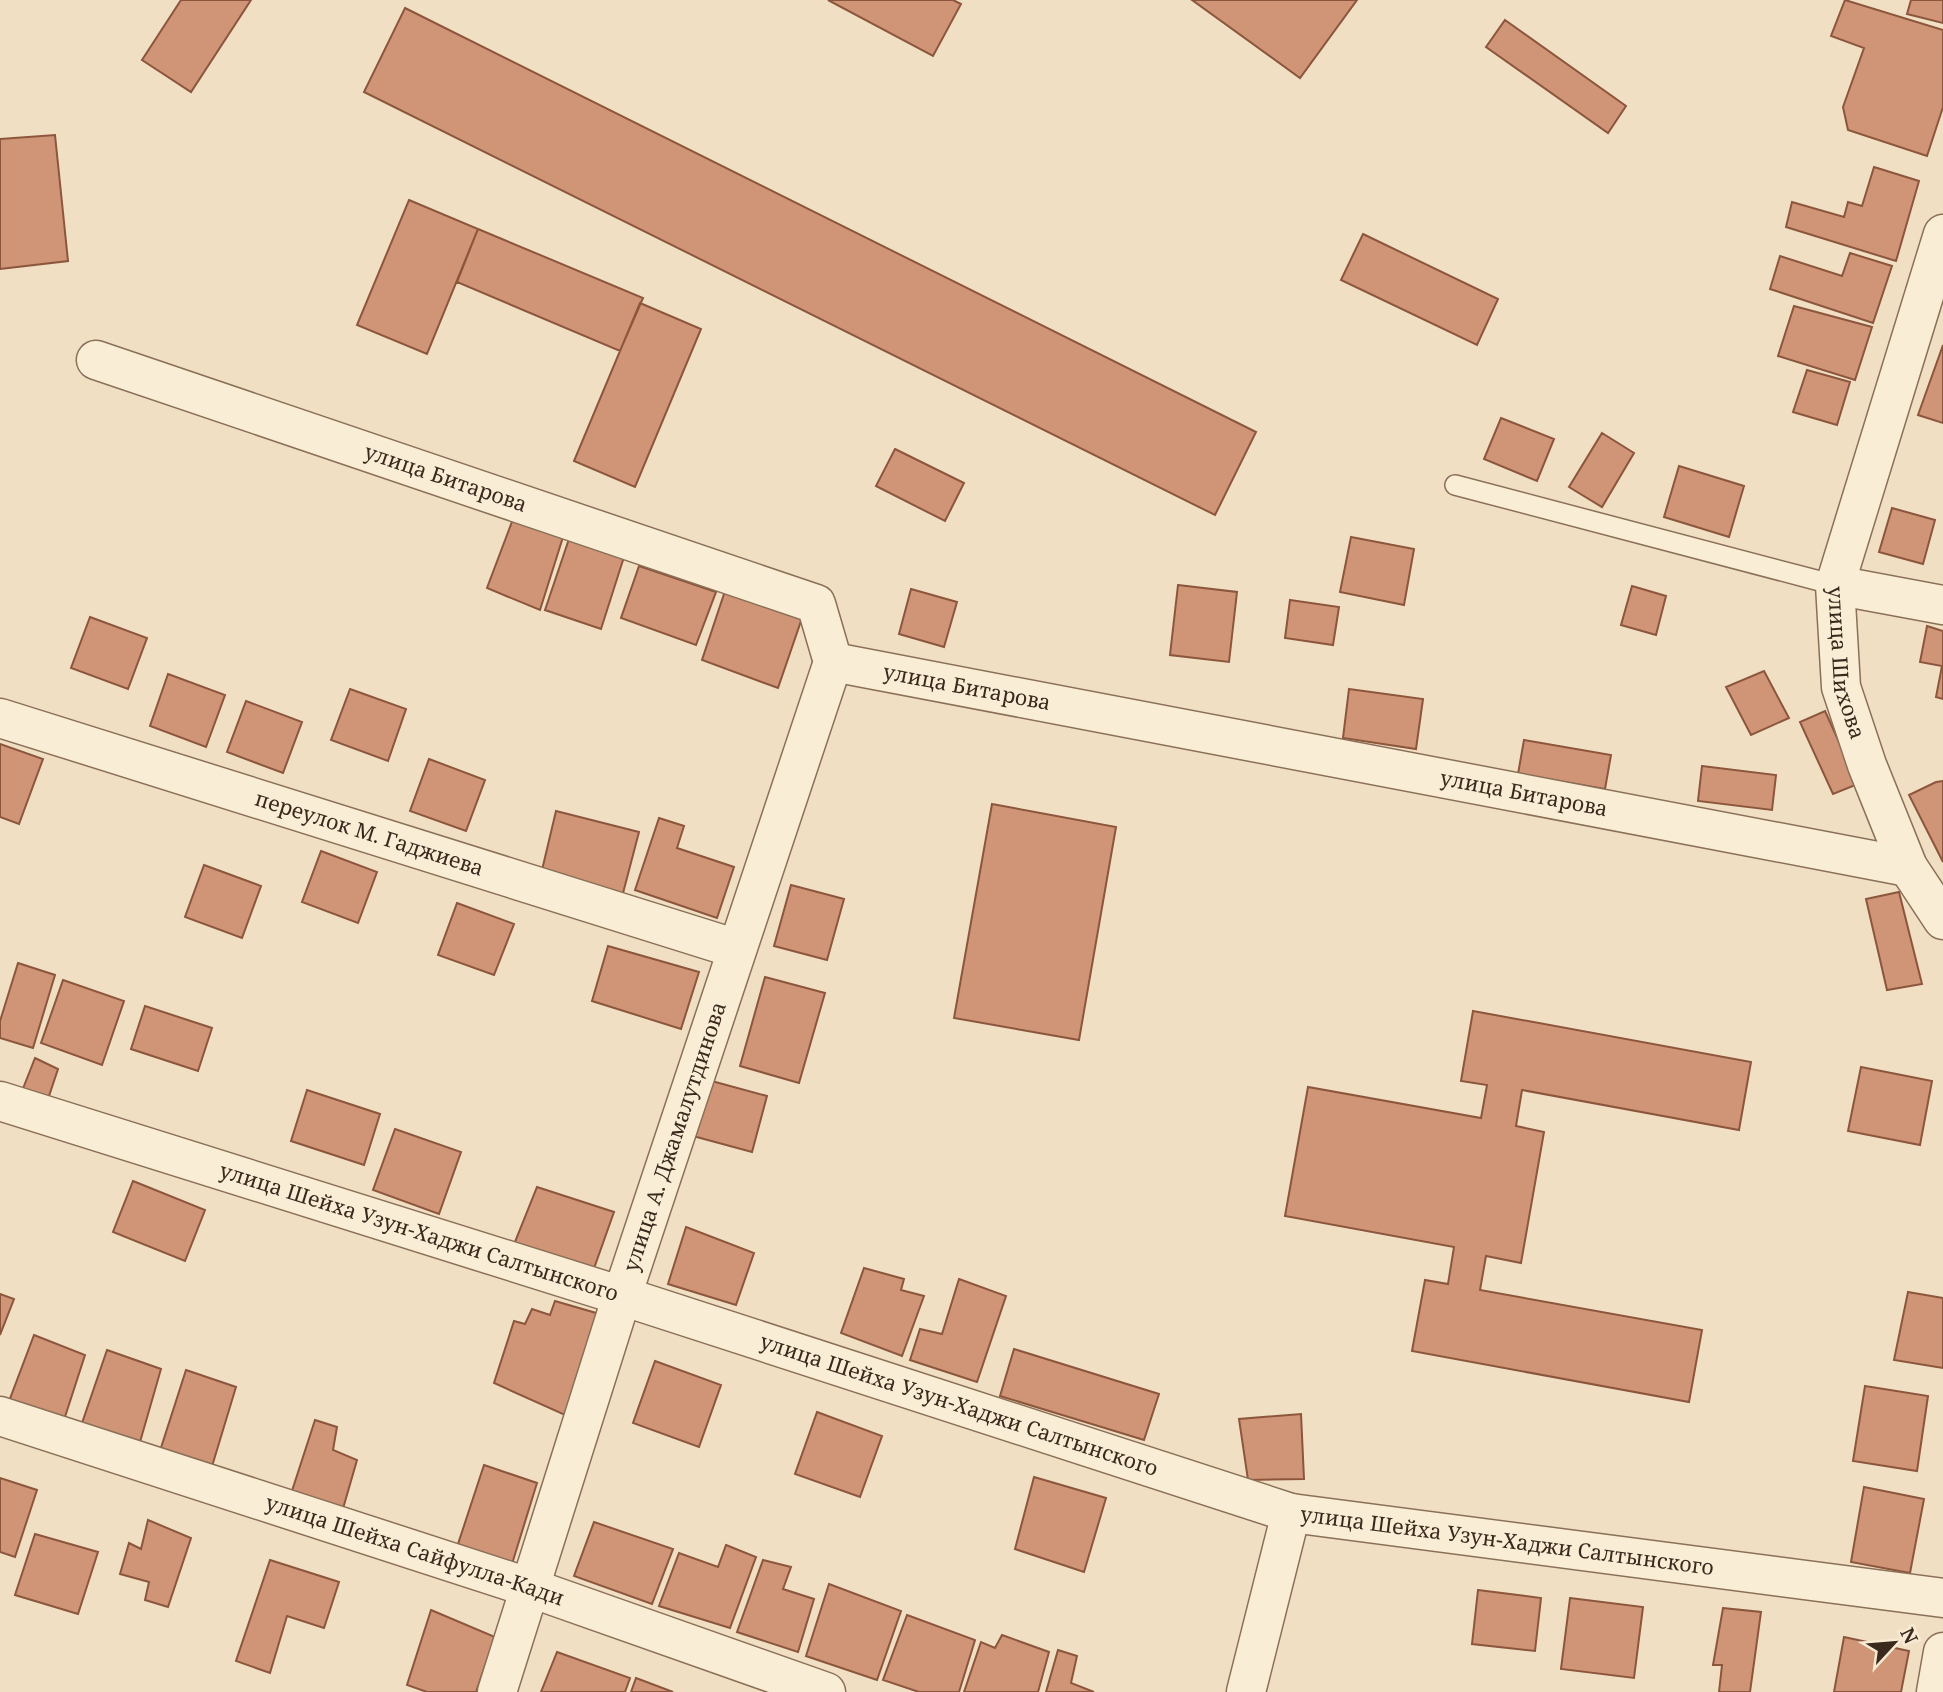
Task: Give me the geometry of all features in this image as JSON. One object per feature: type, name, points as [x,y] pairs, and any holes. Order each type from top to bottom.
[{"type":"street","name":"улица Шихова","points":[[1943,234],[1835,585],[1841,687],[1867,765],[1909,867],[1943,920]]},
{"type":"street","name":"улица Битарова","points":[[96,359],[816,604],[833,662],[1909,867]]},
{"type":"street","points":[[1835,585],[1943,605]]},
{"type":"street","name":"улица А. Джамалутдинова","points":[[497,1692],[622,1296],[833,662]]},
{"type":"street","name":"переулок М. Гаджиева","points":[[0,718],[737,949]]},
{"type":"street","name":"улица Шейха Узун-Хаджи Салтынского","points":[[0,1101],[622,1296],[1291,1513],[1943,1598]]},
{"type":"street","name":"улица Шейха Сайфулла-Кади","points":[[0,1416],[531,1588],[826,1692]]},
{"type":"street","points":[[1246,1692],[1291,1513]]},
{"type":"street","points":[[1936,1692],[1943,1652]]},
{"type":"lane","points":[[1455,485],[1835,585]]},
{"type":"building","points":[[181,0],[251,0],[191,92],[142,60]]},
{"type":"building","points":[[828,0],[953,0],[961,4],[933,56]]},
{"type":"building","points":[[1192,0],[1357,0],[1300,78]]},
{"type":"building","points":[[1845,0],[1943,30],[1943,107],[1927,156],[1848,130],[1843,107],[1864,48],[1831,36]]},
{"type":"building","points":[[1911,0],[1943,0],[1943,23],[1907,14]]},
{"type":"building","points":[[405,8],[1256,432],[1215,515],[364,92]]},
{"type":"building","points":[[1505,20],[1626,106],[1608,133],[1486,47]]},
{"type":"building","points":[[55,135],[68,261],[0,269],[0,139]]},
{"type":"building","points":[[1874,167],[1919,181],[1896,261],[1786,227],[1792,202],[1844,217],[1848,202],[1862,206]]},
{"type":"building","points":[[409,200],[478,229],[427,354],[357,325]]},
{"type":"building","points":[[478,229],[643,298],[620,351],[457,282]]},
{"type":"building","points":[[1363,234],[1498,299],[1477,345],[1341,280]]},
{"type":"building","points":[[1850,253],[1892,266],[1873,323],[1770,289],[1780,256],[1842,276]]},
{"type":"building","points":[[640,303],[701,329],[635,487],[574,461]]},
{"type":"building","points":[[1794,306],[1872,327],[1855,380],[1778,356]]},
{"type":"building","points":[[1943,345],[1943,423],[1918,415]]},
{"type":"building","points":[[1807,370],[1850,382],[1837,425],[1793,412]]},
{"type":"building","points":[[1501,418],[1554,439],[1537,481],[1484,459]]},
{"type":"building","points":[[1602,433],[1634,453],[1602,507],[1569,487]]},
{"type":"building","points":[[895,449],[964,483],[945,521],[876,486]]},
{"type":"building","points":[[1679,466],[1744,486],[1729,537],[1664,517]]},
{"type":"building","points":[[1892,508],[1935,520],[1923,564],[1879,552]]},
{"type":"building","points":[[513,519],[563,537],[540,610],[487,588]]},
{"type":"building","points":[[1351,537],[1414,549],[1404,605],[1340,592]]},
{"type":"building","points":[[569,539],[624,557],[601,629],[545,610]]},
{"type":"building","points":[[639,566],[716,592],[696,645],[621,618]]},
{"type":"building","points":[[1178,585],[1237,592],[1229,662],[1170,655]]},
{"type":"building","points":[[1632,586],[1666,596],[1656,635],[1621,625]]},
{"type":"building","points":[[911,589],[957,602],[944,647],[899,634]]},
{"type":"building","points":[[725,591],[802,618],[778,688],[702,660]]},
{"type":"building","points":[[1290,600],[1339,607],[1333,645],[1285,638]]},
{"type":"building","points":[[90,617],[147,638],[128,689],[71,668]]},
{"type":"building","points":[[1927,626],[1943,631],[1943,699],[1936,697],[1942,666],[1920,662]]},
{"type":"building","points":[[1764,671],[1789,718],[1751,735],[1726,687]]},
{"type":"building","points":[[168,674],[225,695],[206,747],[150,726]]},
{"type":"building","points":[[350,689],[406,709],[388,761],[331,740]]},
{"type":"building","points":[[1349,689],[1423,699],[1416,749],[1343,738]]},
{"type":"building","points":[[246,701],[302,722],[283,773],[227,752]]},
{"type":"building","points":[[1825,711],[1858,784],[1833,794],[1800,722]]},
{"type":"building","points":[[1524,740],[1611,755],[1605,789],[1518,774]]},
{"type":"building","points":[[0,744],[43,759],[19,824],[0,817]]},
{"type":"building","points":[[429,759],[485,780],[466,831],[410,811]]},
{"type":"building","points":[[1702,766],[1776,775],[1772,810],[1698,801]]},
{"type":"building","points":[[1943,781],[1943,862],[1909,795]]},
{"type":"building","points":[[992,804],[1116,827],[1079,1040],[954,1018]]},
{"type":"building","points":[[556,811],[639,832],[622,897],[542,870]]},
{"type":"building","points":[[659,818],[684,826],[677,848],[734,867],[717,918],[635,890]]},
{"type":"building","points":[[321,851],[377,872],[358,923],[302,902]]},
{"type":"building","points":[[204,865],[261,886],[242,938],[185,917]]},
{"type":"building","points":[[791,885],[844,899],[827,960],[774,946]]},
{"type":"building","points":[[1899,892],[1922,984],[1887,990],[1866,899]]},
{"type":"building","points":[[457,903],[514,924],[494,975],[438,955]]},
{"type":"building","points":[[608,946],[699,972],[681,1029],[592,1001]]},
{"type":"building","points":[[18,963],[55,975],[33,1048],[0,1038],[0,1021]]},
{"type":"building","points":[[765,977],[825,993],[799,1083],[740,1066]]},
{"type":"building","points":[[63,980],[124,1001],[102,1065],[41,1043]]},
{"type":"building","points":[[145,1006],[212,1028],[198,1071],[131,1049]]},
{"type":"building","points":[[1473,1011],[1751,1062],[1739,1130],[1522,1090],[1516,1126],[1544,1132],[1521,1263],[1486,1256],[1480,1290],[1702,1330],[1689,1402],[1412,1351],[1425,1280],[1448,1284],[1454,1247],[1285,1216],[1308,1087],[1481,1118],[1487,1085],[1461,1081]]},
{"type":"building","points":[[35,1058],[58,1069],[48,1099],[22,1091]]},
{"type":"building","points":[[1861,1067],[1932,1081],[1920,1145],[1848,1131]]},
{"type":"building","points":[[708,1080],[767,1096],[752,1152],[693,1136]]},
{"type":"building","points":[[307,1090],[380,1114],[364,1165],[291,1141]]},
{"type":"building","points":[[395,1129],[461,1152],[439,1214],[373,1190]]},
{"type":"building","points":[[133,1181],[205,1210],[185,1261],[113,1232]]},
{"type":"building","points":[[537,1187],[614,1212],[592,1274],[513,1247]]},
{"type":"building","points":[[686,1227],[754,1253],[736,1305],[668,1284]]},
{"type":"building","points":[[864,1268],[904,1279],[901,1290],[924,1296],[902,1356],[841,1333]]},
{"type":"building","points":[[959,1279],[1006,1296],[977,1382],[910,1360],[920,1329],[942,1334]]},
{"type":"building","points":[[1908,1292],[1943,1298],[1943,1368],[1894,1360]]},
{"type":"building","points":[[0,1294],[14,1299],[0,1335]]},
{"type":"building","points":[[555,1301],[603,1315],[565,1415],[494,1383],[514,1321],[525,1324],[532,1309],[550,1315]]},
{"type":"building","points":[[34,1335],[85,1355],[63,1423],[8,1404]]},
{"type":"building","points":[[1014,1349],[1159,1394],[1144,1440],[1000,1396]]},
{"type":"building","points":[[107,1350],[161,1369],[138,1449],[80,1429]]},
{"type":"building","points":[[655,1361],[721,1385],[699,1447],[633,1423]]},
{"type":"building","points":[[186,1370],[236,1387],[210,1473],[159,1454]]},
{"type":"building","points":[[1865,1386],[1928,1396],[1917,1471],[1853,1461]]},
{"type":"building","points":[[817,1412],[882,1436],[860,1497],[795,1474]]},
{"type":"building","points":[[1301,1414],[1304,1479],[1248,1480],[1239,1419]]},
{"type":"building","points":[[315,1420],[337,1427],[333,1450],[357,1460],[342,1512],[291,1494]]},
{"type":"building","points":[[484,1465],[537,1483],[512,1564],[458,1544]]},
{"type":"building","points":[[1034,1477],[1106,1498],[1084,1572],[1015,1549]]},
{"type":"building","points":[[0,1478],[37,1490],[15,1557],[0,1552]]},
{"type":"building","points":[[1864,1487],[1924,1499],[1910,1573],[1851,1562]]},
{"type":"building","points":[[148,1520],[191,1538],[168,1607],[145,1600],[149,1582],[120,1574],[129,1543],[141,1549]]},
{"type":"building","points":[[594,1522],[673,1549],[652,1604],[574,1576]]},
{"type":"building","points":[[35,1534],[98,1552],[78,1614],[15,1595]]},
{"type":"building","points":[[726,1545],[756,1557],[730,1628],[659,1606],[679,1553],[718,1567]]},
{"type":"building","points":[[270,1560],[339,1582],[324,1628],[287,1616],[270,1673],[236,1661]]},
{"type":"building","points":[[763,1560],[791,1567],[783,1589],[814,1599],[798,1652],[737,1632]]},
{"type":"building","points":[[829,1584],[901,1611],[877,1680],[806,1656]]},
{"type":"building","points":[[1478,1590],[1541,1598],[1535,1651],[1472,1644]]},
{"type":"building","points":[[1570,1598],[1643,1607],[1634,1678],[1561,1669]]},
{"type":"building","points":[[1723,1608],[1761,1612],[1750,1692],[1719,1692],[1722,1665],[1713,1665]]},
{"type":"building","points":[[431,1610],[495,1637],[476,1692],[427,1692],[407,1685]]},
{"type":"building","points":[[907,1615],[975,1640],[959,1692],[919,1692],[883,1680]]},
{"type":"building","points":[[1002,1635],[1049,1652],[1038,1692],[964,1692],[981,1642],[995,1648]]},
{"type":"building","points":[[1844,1637],[1909,1651],[1901,1692],[1834,1692]]},
{"type":"building","points":[[1058,1650],[1077,1656],[1071,1683],[1094,1692],[1046,1692]]},
{"type":"building","points":[[557,1652],[630,1678],[625,1692],[541,1692]]},
{"type":"building","points":[[636,1678],[673,1692],[631,1692]]}]
